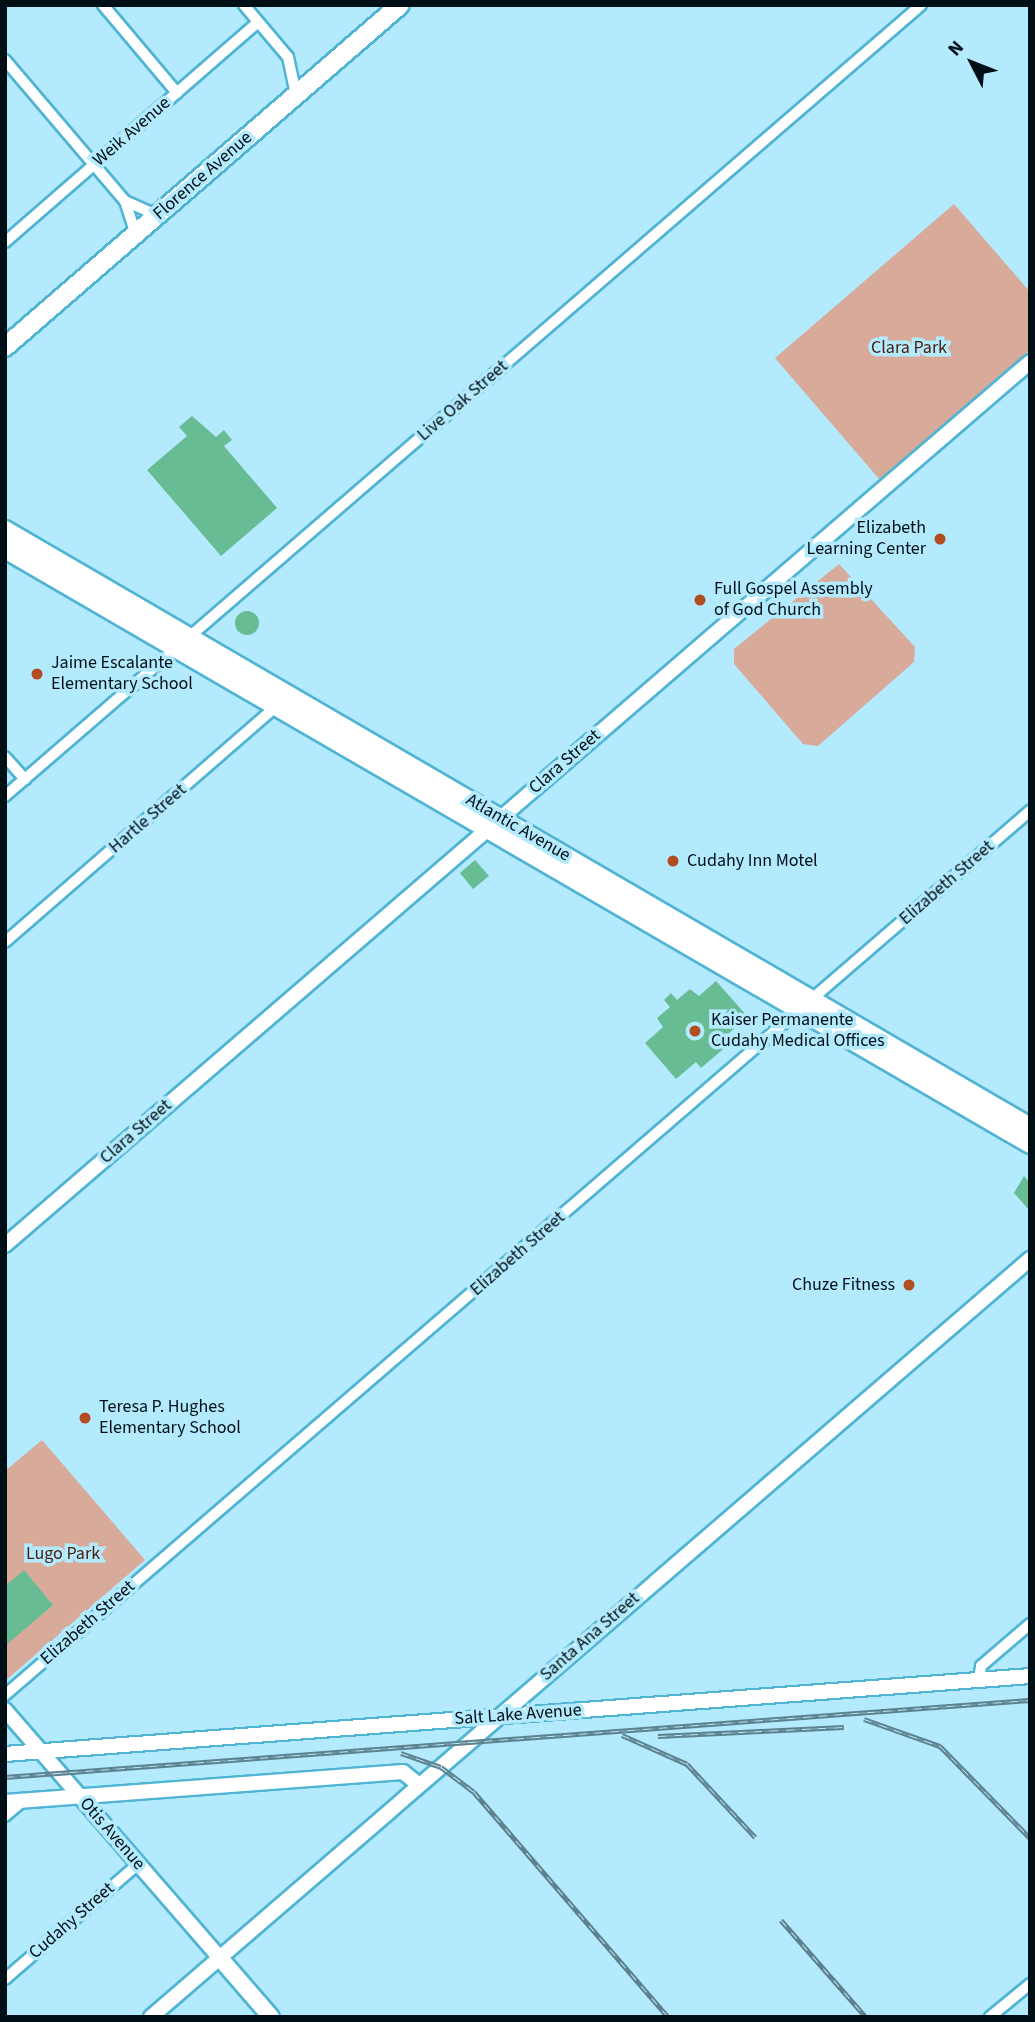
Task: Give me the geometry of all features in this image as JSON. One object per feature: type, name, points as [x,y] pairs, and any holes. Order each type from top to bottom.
[{"type":"main road","name":"Florence Avenue","points":[[5,347],[400,5]]},
{"type":"main road","name":"Atlantic Avenue","points":[[5,530],[183,642],[805,1005],[1030,1144]]},
{"type":"main road","name":"Atlantic Avenue","points":[[5,549],[183,642]]},
{"type":"main road","name":"Atlantic Avenue","points":[[805,1005],[1030,1127]]},
{"type":"main road","points":[[219,1957],[271,2017]]},
{"type":"street","points":[[103,5],[177,93]]},
{"type":"street","points":[[244,5],[293,68],[296,95]]},
{"type":"street","name":"Live Oak Street","points":[[5,796],[921,5]]},
{"type":"street","name":"Weik Avenue","points":[[7,236],[95,164],[258,22]]},
{"type":"street","points":[[5,60],[125,201],[136,234]]},
{"type":"street","points":[[125,201],[157,215]]},
{"type":"street","name":"Clara Street","points":[[5,1245],[1030,362]]},
{"type":"street","name":"Hartle Street","points":[[5,942],[282,700]]},
{"type":"street","points":[[5,757],[24,779]]},
{"type":"street","name":"Elizabeth Street","points":[[5,1695],[1030,811]]},
{"type":"street","name":"Santa Ana Street","points":[[152,2017],[1030,1259]]},
{"type":"street","points":[[979,1679],[981,1666],[1030,1624]]},
{"type":"street","name":"Salt Lake Avenue","points":[[5,1754],[1030,1676]]},
{"type":"street","name":"Otis Avenue","points":[[5,1710],[219,1957]]},
{"type":"street","points":[[5,1802],[403,1772],[419,1786]]},
{"type":"street","points":[[5,1816],[23,1801]]},
{"type":"street","name":"Cudahy Street","points":[[5,1979],[138,1864]]},
{"type":"street","points":[[990,2017],[1030,1984]]},
{"type":"green space","name":"Clara Park","points":[[954,204],[1030,292],[1030,350],[880,480],[775,358]]},
{"type":"green space","points":[[839,564],[915,647],[914,662],[818,746],[803,744],[734,664],[734,649]]},
{"type":"green space","name":"Lugo Park","points":[[42,1440],[145,1560],[5,1681],[5,1471]]},
{"type":"building","points":[[192,416],[216,437],[224,430],[232,440],[224,446],[277,508],[221,556],[147,470],[187,436],[179,427]]},
{"type":"building","points":[[247,611],[258,618],[259,623],[252,634],[247,635],[236,628],[235,623],[242,612]]},
{"type":"building","points":[[475,860],[489,876],[473,889],[460,873]]},
{"type":"building","name":"Kaiser Permanente Cudahy Medical Offices","points":[[716,981],[748,1017],[728,1034],[734,1040],[701,1068],[696,1062],[676,1079],[645,1043],[663,1027],[657,1018],[670,1007],[664,1000],[671,993],[677,1000],[690,989],[699,996]]},
{"type":"building","points":[[1024,1176],[1030,1183],[1030,1211],[1014,1193]]},
{"type":"building","points":[[24,1570],[53,1605],[5,1646],[5,1586]]},
{"type":"railway","points":[[5,1777],[1030,1700]]},
{"type":"railway","points":[[864,1719],[940,1746],[1030,1838]]},
{"type":"railway","points":[[658,1736],[844,1727]]},
{"type":"railway","points":[[622,1735],[687,1764],[755,1837]]},
{"type":"railway","points":[[401,1753],[441,1767],[474,1792],[668,2017]]},
{"type":"railway","points":[[781,1920],[866,2017]]},
{"type":"place","name":"Elizabeth Learning Center","points":[[940,539]]},
{"type":"place","name":"Full Gospel Assembly of God Church","points":[[700,600]]},
{"type":"place","name":"Jaime Escalante Elementary School","points":[[37,674]]},
{"type":"place","name":"Cudahy Inn Motel","points":[[673,861]]},
{"type":"place","name":"Kaiser Permanente Cudahy Medical Offices","points":[[695,1031]]},
{"type":"place","name":"Chuze Fitness","points":[[909,1285]]},
{"type":"place","name":"Teresa P. Hughes Elementary School","points":[[85,1418]]}]
